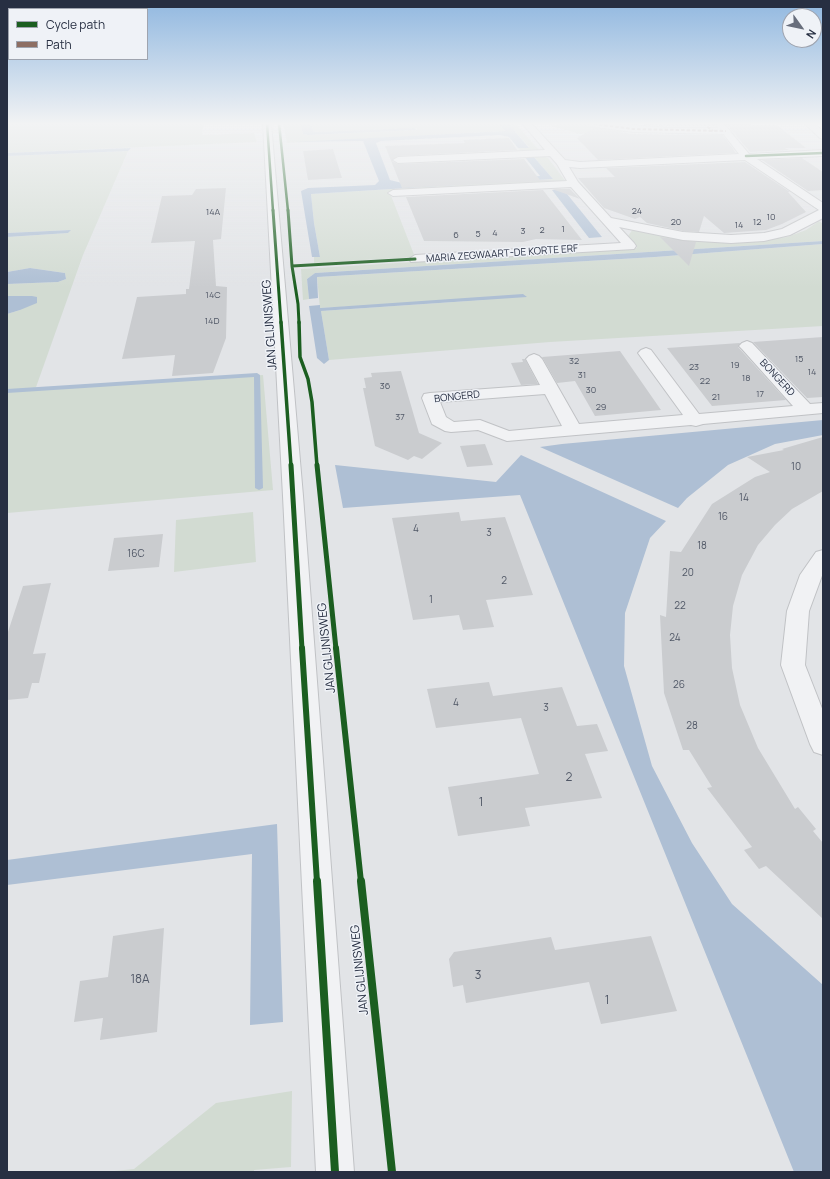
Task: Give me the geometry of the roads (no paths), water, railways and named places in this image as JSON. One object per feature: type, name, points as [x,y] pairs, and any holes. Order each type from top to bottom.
[{"type":"street","name":"JAN GLIJNISWEG","points":[[272,178],[335,1172]]},
{"type":"street","points":[[569,178],[608,222],[683,236],[731,239],[764,237],[786,232],[823,213]]},
{"type":"street","points":[[785,178],[823,208]]},
{"type":"street","points":[[393,193],[574,184]]},
{"type":"street","name":"MARIA ZEGWAART-DE KORTE ERF","points":[[415,259],[630,246],[608,222]]},
{"type":"street","name":"BONGERD","points":[[747,346],[815,409]]},
{"type":"street","points":[[646,353],[696,421]]},
{"type":"street","points":[[534,359],[573,430]]},
{"type":"street","name":"BONGERD","points":[[550,389],[430,398],[438,420],[451,427],[480,425],[507,436],[696,421],[815,409]]},
{"type":"street","points":[[823,557],[811,575],[798,611],[793,665],[823,744]]},
{"type":"water","points":[[378,178],[389,178],[390,180],[402,183],[500,178],[553,179],[311,194],[320,257],[312,257],[301,191],[308,188],[375,185],[379,181]]},
{"type":"water","points":[[563,189],[602,237],[589,238],[552,190]]},
{"type":"water","points":[[71,230],[68,233],[7,237],[7,233]]},
{"type":"water","points":[[823,241],[823,244],[655,257],[317,277],[318,298],[309,299],[307,279],[315,273]]},
{"type":"water","points":[[30,268],[65,273],[66,279],[58,282],[7,284],[7,272]]},
{"type":"water","points":[[523,294],[527,297],[321,311],[329,360],[324,364],[317,358],[309,306],[320,305],[320,308]]},
{"type":"water","points":[[7,296],[37,297],[37,303],[7,314]]},
{"type":"water","points":[[823,420],[823,435],[775,444],[728,465],[687,498],[678,508],[540,447],[562,444]]},
{"type":"water","points":[[521,455],[666,521],[650,538],[625,613],[624,666],[652,766],[692,843],[732,904],[823,985],[823,1172],[794,1172],[520,495],[343,508],[335,465],[496,482]]},
{"type":"water","points":[[277,824],[283,1022],[250,1025],[252,854],[7,885],[7,860]]},
{"type":"waterway","points":[[7,391],[257,375],[259,488]]}]
